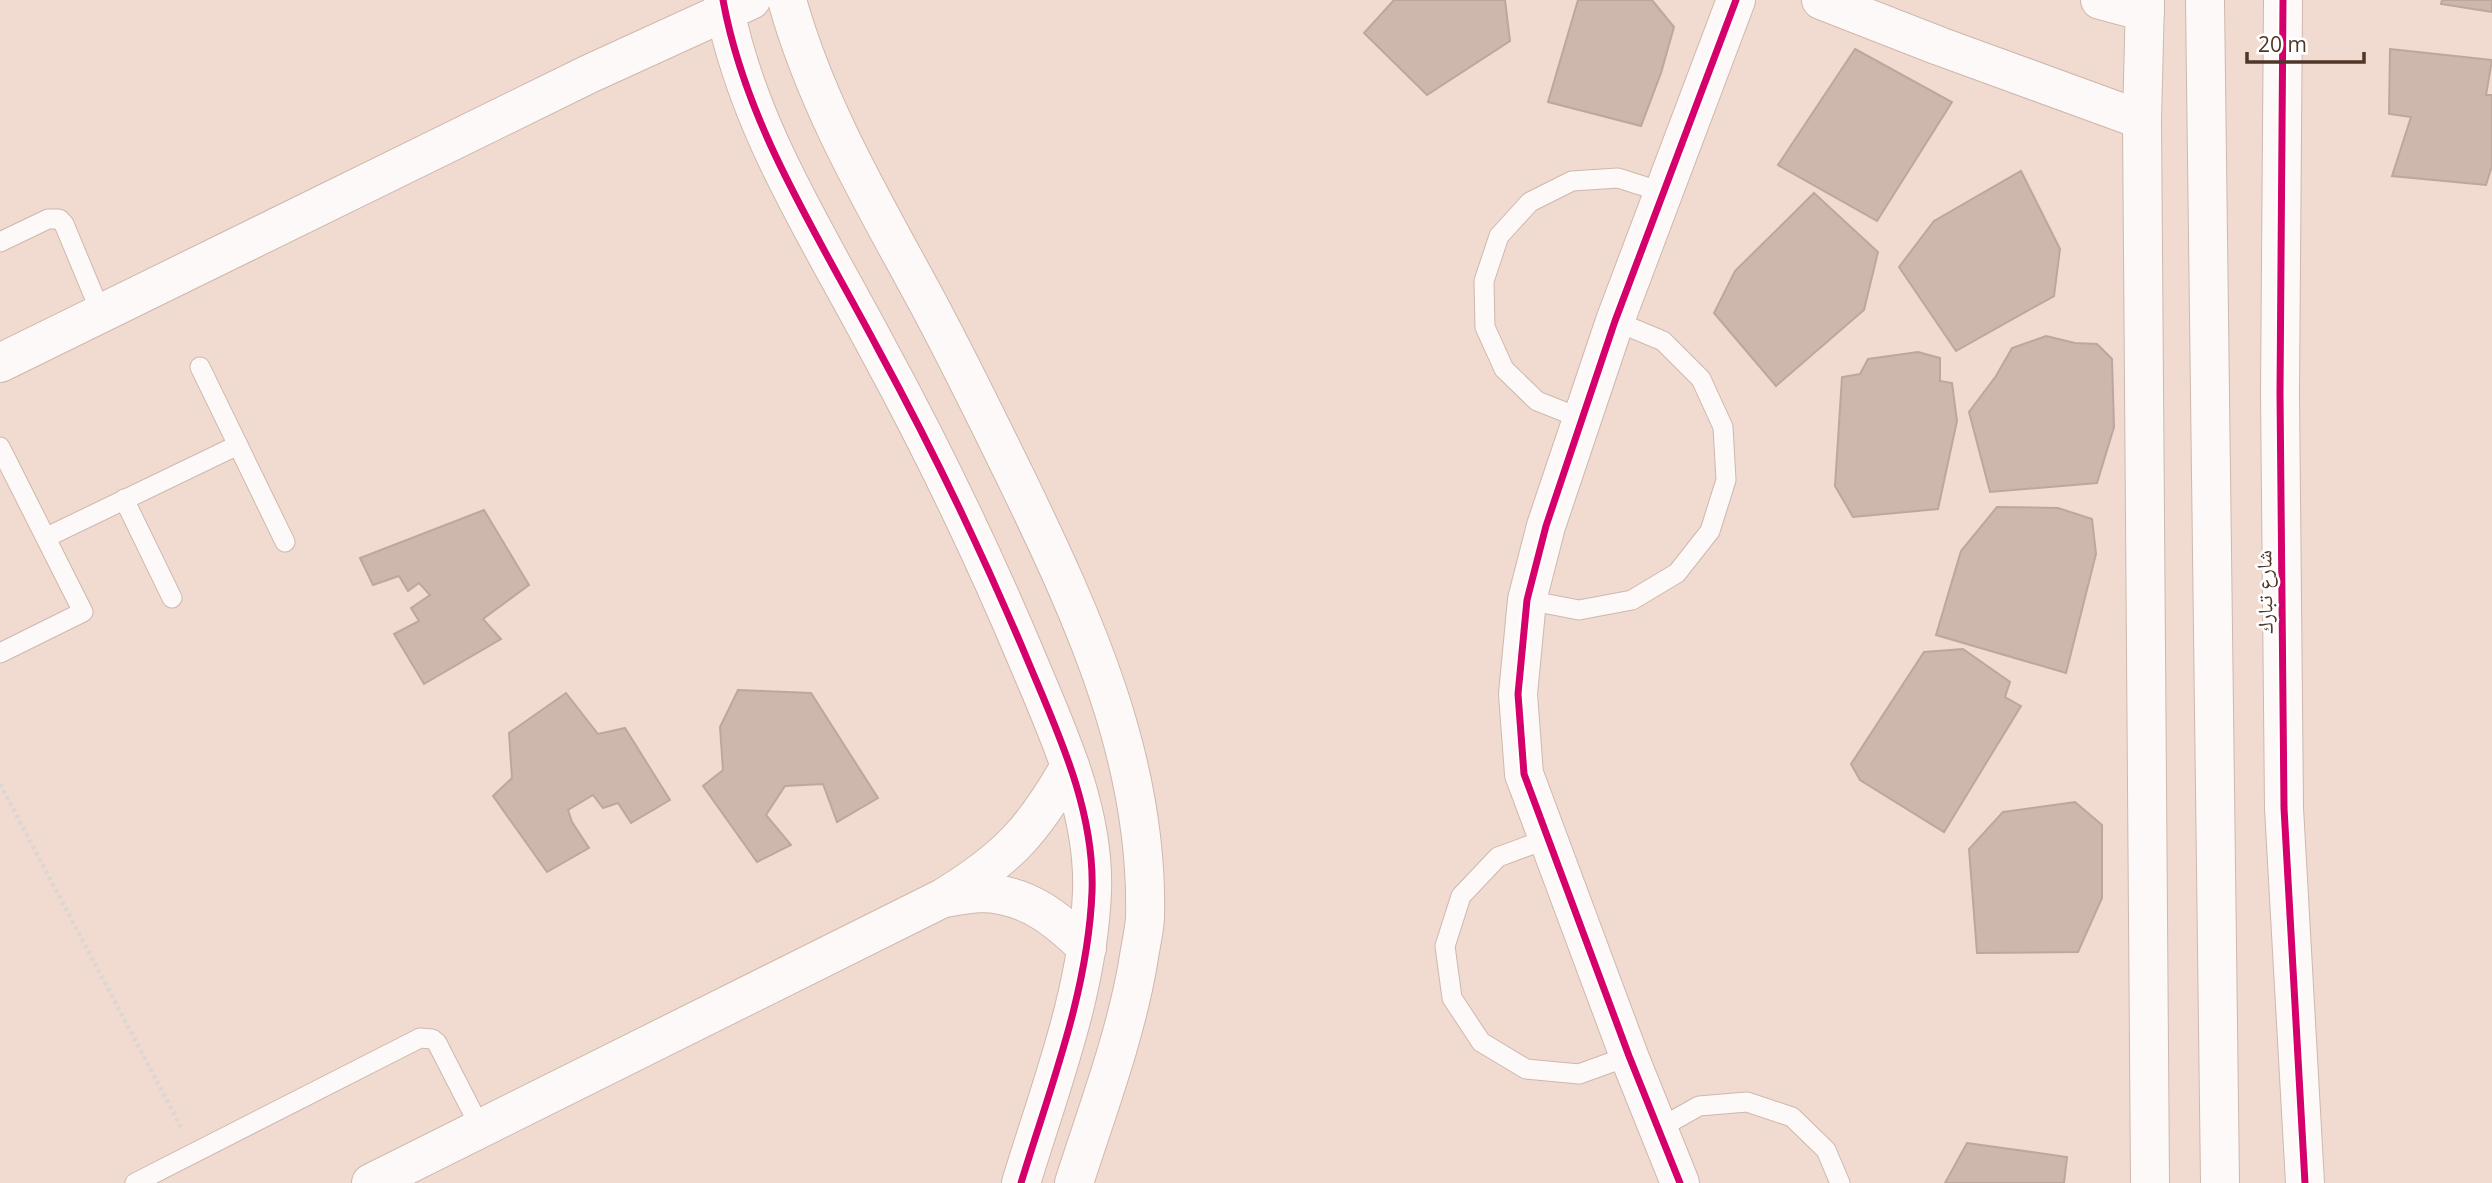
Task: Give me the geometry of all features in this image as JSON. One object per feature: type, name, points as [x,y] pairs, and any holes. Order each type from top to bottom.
[{"type":"street","points":[[787,0],[799,44],[846,152],[952,347],[1079,612],[1117,721],[1135,787],[1144,854],[1145,922],[1134,987],[1074,1183]]},
{"type":"street","points":[[1680,1183],[1629,1056],[1524,774],[1518,694],[1527,600],[1546,526],[1580,418],[1662,192],[1737,0]]},
{"type":"street","points":[[1821,0],[2142,120]]},
{"type":"street","points":[[2100,0],[2145,6],[2142,120],[2150,1183]]},
{"type":"street","points":[[2205,0],[2220,1183]]},
{"type":"street","name":"شارع تبارك","points":[[2283,0],[2280,393],[2284,808],[2305,1183]]},
{"type":"street","points":[[0,363],[733,4],[739,68],[761,125],[927,444],[998,591],[1066,753],[1088,831],[1092,889],[1087,948],[1075,1006],[1021,1183]]},
{"type":"street","points":[[371,1183],[943,898],[983,874],[1018,843],[1047,807],[1066,753],[1117,721]]},
{"type":"street","points":[[943,898],[983,893],[1023,901],[1058,920],[1087,948]]},
{"type":"lane","points":[[1580,418],[1537,401],[1504,369],[1485,327],[1484,281],[1499,236],[1530,202],[1572,181],[1618,178],[1662,192]]},
{"type":"lane","points":[[0,242],[48,219],[59,219],[64,224],[101,313]]},
{"type":"lane","points":[[1527,600],[1579,610],[1632,600],[1677,573],[1710,531],[1726,480],[1723,427],[1701,379],[1663,341],[1615,321]]},
{"type":"lane","points":[[200,367],[285,542]]},
{"type":"lane","points":[[47,537],[238,445]]},
{"type":"lane","points":[[0,447],[83,612],[0,653]]},
{"type":"lane","points":[[124,499],[172,598]]},
{"type":"lane","points":[[1547,839],[1498,857],[1461,896],[1445,946],[1452,998],[1481,1042],[1526,1069],[1579,1074],[1629,1056]]},
{"type":"lane","points":[[135,1183],[426,1037],[437,1043],[480,1127]]},
{"type":"lane","points":[[1658,1129],[1699,1106],[1747,1101],[1792,1117],[1826,1150],[1840,1183]]},
{"type":"path","points":[[0,784],[194,1153]]},
{"type":"building","points":[[1394,0],[1505,0],[1510,41],[1427,95],[1364,33]]},
{"type":"building","points":[[1578,0],[1652,0],[1674,27],[1661,73],[1641,126],[1548,102]]},
{"type":"building","points":[[2442,0],[2492,0],[2492,12],[2441,4]]},
{"type":"building","points":[[1855,49],[1952,102],[1877,221],[1778,165]]},
{"type":"building","points":[[2390,49],[2492,60],[2486,95],[2492,95],[2492,166],[2486,185],[2392,176],[2411,117],[2389,114]]},
{"type":"building","points":[[2021,171],[2060,249],[2054,296],[1956,351],[1899,267],[1934,221]]},
{"type":"building","points":[[1814,193],[1878,252],[1864,310],[1776,386],[1714,313],[1735,271]]},
{"type":"building","points":[[2046,336],[2075,343],[2097,344],[2112,359],[2114,427],[2097,483],[1990,492],[1969,412],[1996,376],[2012,348]]},
{"type":"building","points":[[1918,352],[1940,358],[1940,381],[1952,383],[1957,421],[1938,509],[1853,517],[1835,486],[1842,377],[1860,374],[1868,359]]},
{"type":"building","points":[[1997,507],[2058,508],[2092,519],[2096,554],[2066,673],[1936,635],[1961,551]]},
{"type":"building","points":[[484,510],[529,585],[483,619],[501,639],[424,684],[394,634],[419,621],[411,608],[430,595],[419,583],[408,591],[399,576],[373,585],[360,558]]},
{"type":"building","points":[[1963,649],[2010,682],[2005,697],[2021,706],[1944,832],[1860,780],[1851,764],[1924,652]]},
{"type":"building","points":[[738,690],[811,693],[878,798],[837,822],[823,784],[785,786],[766,815],[791,845],[757,862],[703,786],[723,770],[720,727]]},
{"type":"building","points":[[566,693],[598,734],[625,728],[670,800],[631,823],[618,803],[603,808],[593,795],[568,810],[572,822],[589,848],[547,872],[493,796],[512,778],[509,733]]},
{"type":"building","points":[[2075,802],[2102,825],[2102,898],[2078,952],[1977,953],[1969,849],[2003,812]]},
{"type":"building","points":[[1967,1143],[2067,1157],[2064,1183],[1945,1183]]},
{"type":"cycle path","points":[[723,0],[734,47],[767,136],[809,223],[919,427],[977,545],[1053,720],[1082,804],[1091,863],[1089,929],[1066,1039],[1021,1183]]},
{"type":"cycle path","points":[[1680,1183],[1629,1056],[1524,774],[1518,694],[1527,600],[1546,526],[1615,321],[1736,0]]},
{"type":"cycle path","points":[[2283,0],[2280,393],[2284,808],[2305,1183]]}]
